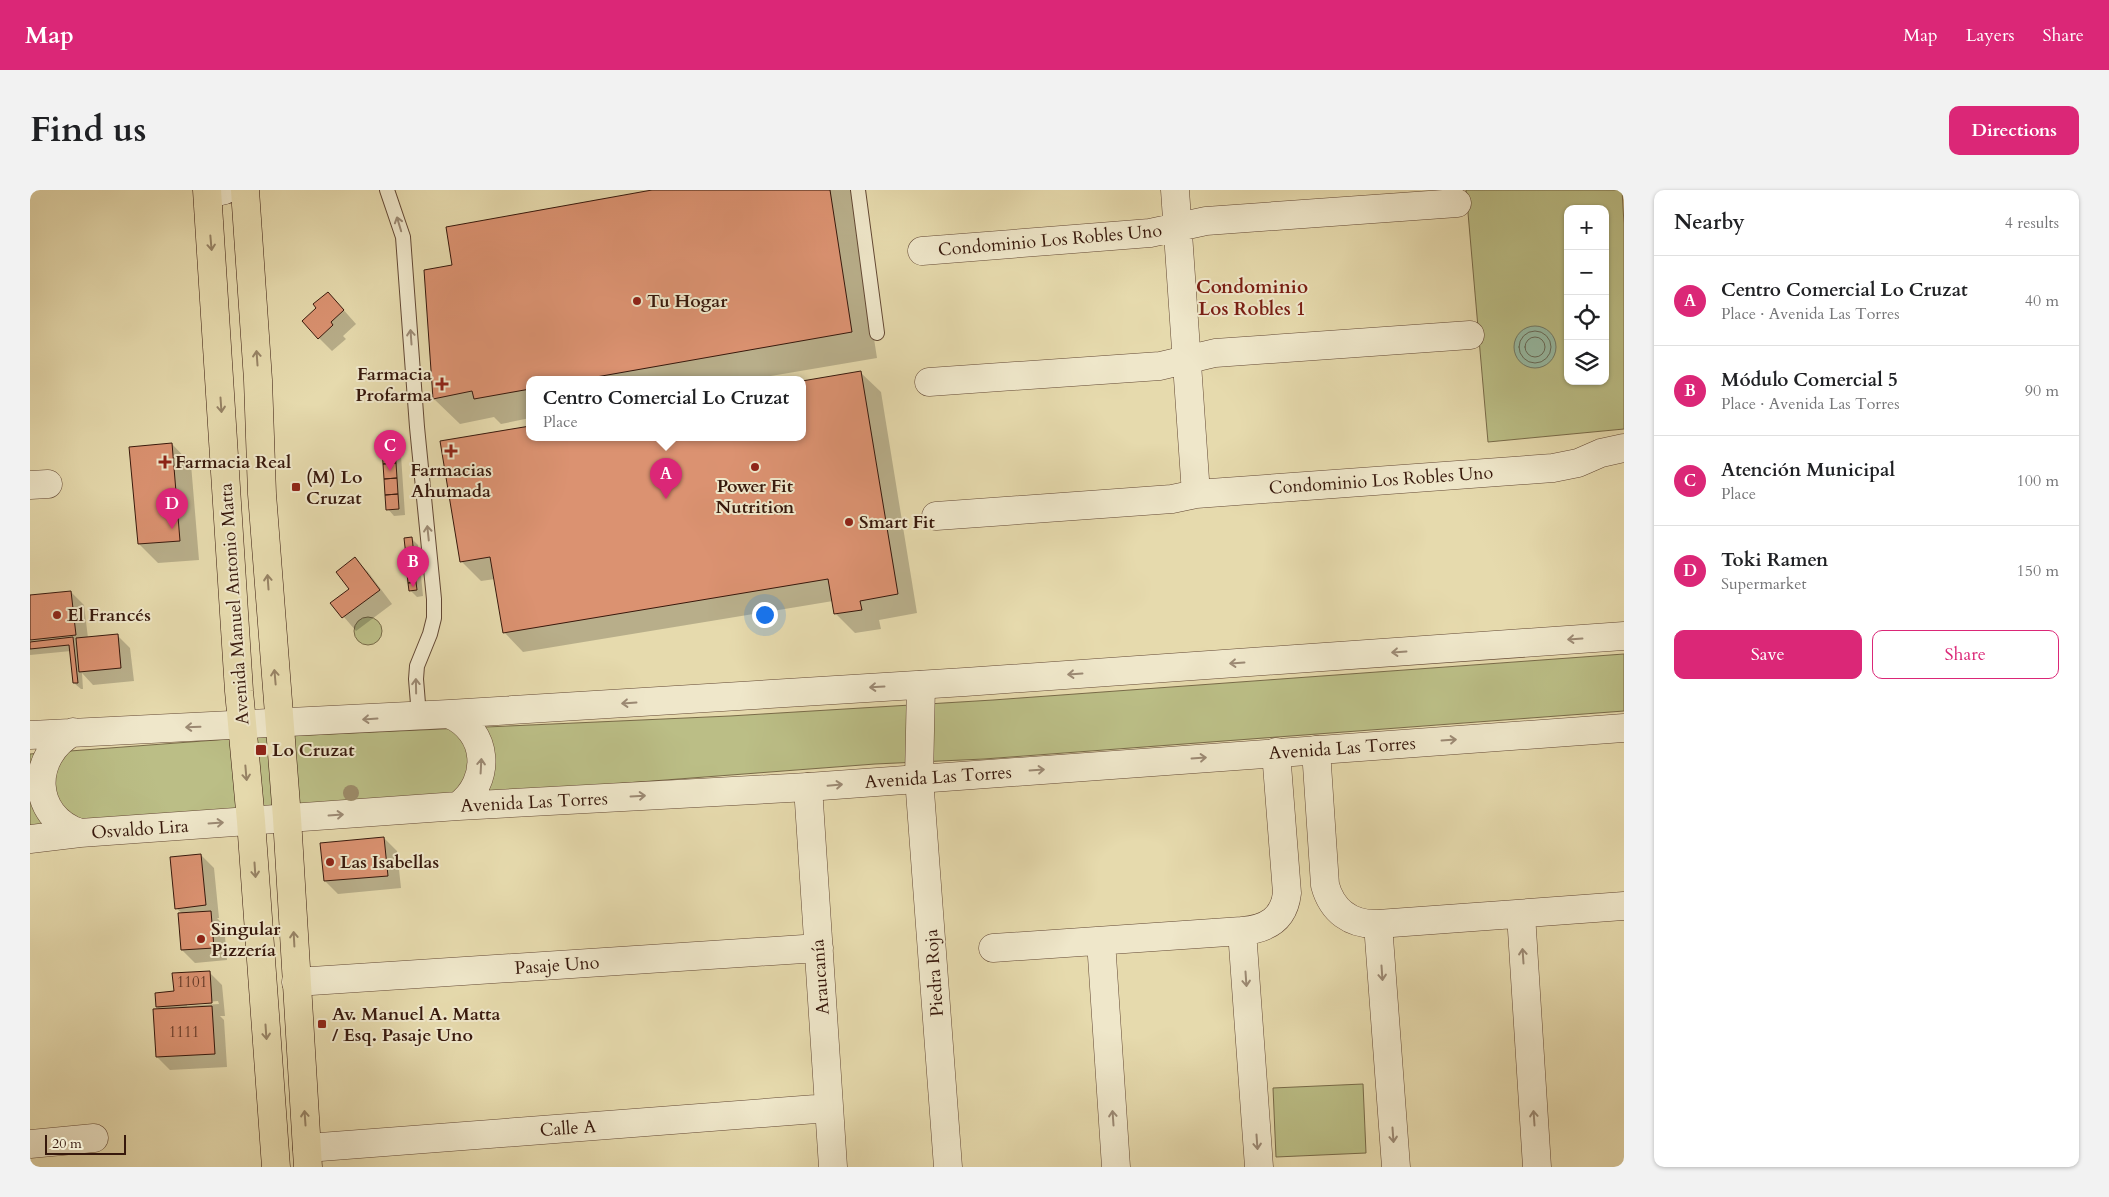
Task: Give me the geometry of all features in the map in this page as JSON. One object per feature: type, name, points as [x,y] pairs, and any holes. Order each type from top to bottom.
[{"type":"main road","name":"Avenida Manuel Antonio Matta","points":[[244,190],[258,380],[263,514],[287,818],[307,1157]]},
{"type":"main road","name":"Avenida Manuel Antonio Matta","points":[[213,191],[242,726],[251,821],[276,1167]]},
{"type":"street","name":"Condominio Los Robles Uno","points":[[1176,190],[1196,494]]},
{"type":"street","name":"Condominio Los Robles Uno","points":[[922,251],[1150,233],[1206,221],[1458,202]]},
{"type":"street","points":[[929,382],[1160,366],[1216,354],[1470,335]]},
{"type":"street","name":"Condominio Los Robles Uno","points":[[936,516],[1566,466],[1610,450],[1624,448]]},
{"type":"street","points":[[30,735],[280,724],[921,685],[1624,636]]},
{"type":"street","name":"Piedra Roja","points":[[921,685],[919,778],[948,1167]]},
{"type":"street","points":[[449,714],[469,728],[476,738],[482,756],[478,783],[472,794],[458,806]]},
{"type":"street","name":"Avenida Las Torres","points":[[251,821],[458,806],[808,787],[1624,728]]},
{"type":"street","points":[[73,732],[52,746],[45,757],[38,782],[44,805],[50,815],[69,830],[80,833]]},
{"type":"street","points":[[1316,750],[1325,885],[1328,895],[1340,912],[1348,918],[1357,922],[1378,924],[1624,906]]},
{"type":"street","points":[[993,948],[1242,931],[1262,928],[1271,924],[1278,917],[1286,902],[1287,893],[1276,752]]},
{"type":"street","name":"Araucanía","points":[[808,787],[833,1167]]},
{"type":"street","name":"Osvaldo Lira","points":[[30,839],[80,833],[251,821]]},
{"type":"street","points":[[1520,914],[1537,1167]]},
{"type":"street","points":[[1378,924],[1396,1167]]},
{"type":"street","points":[[1242,931],[1259,1167]]},
{"type":"street","points":[[1100,941],[1116,1167]]},
{"type":"street","name":"Pasaje Uno","points":[[296,982],[819,948]]},
{"type":"street","name":"Calle A","points":[[307,1157],[829,1108]]},
{"type":"street","points":[[30,1144],[94,1138]]},
{"type":"lane","points":[[387,190],[403,237],[417,427],[434,599],[434,618],[430,634],[417,666],[418,716]]},
{"type":"lane","points":[[858,190],[877,333]]},
{"type":"shaded area","points":[[1466,190],[1622,190],[1624,224],[1624,429],[1488,442]]},
{"type":"shaded area","points":[[368,617],[378,621],[382,631],[378,641],[368,645],[358,641],[354,631],[358,621]]},
{"type":"shaded area","points":[[1624,654],[1624,711],[984,759],[875,764],[30,830],[30,754],[243,738],[730,716],[993,700]]},
{"type":"shaded area","points":[[1363,1084],[1366,1153],[1276,1157],[1273,1088]]},
{"type":"water","points":[[1539,326],[1547,329],[1553,335],[1556,347],[1553,359],[1547,365],[1531,368],[1523,365],[1517,359],[1514,343],[1517,335],[1523,329]]},
{"type":"building","name":"Tu Hogar","points":[[652,190],[830,190],[852,332],[602,376],[526,376],[526,390],[474,399],[472,391],[433,399],[424,270],[452,265],[446,227]]},
{"type":"building","points":[[328,292],[344,310],[331,322],[333,325],[318,339],[302,321],[316,308],[313,304]]},
{"type":"building","points":[[861,371],[898,594],[860,601],[862,610],[834,614],[828,579],[503,633],[490,557],[460,562],[440,441],[526,427],[526,441],[806,441],[806,380]]},
{"type":"building","points":[[172,443],[180,541],[138,544],[129,447]]},
{"type":"building","points":[[395,447],[396,463],[383,464],[382,448]]},
{"type":"building","points":[[396,463],[397,478],[384,479],[383,464]]},
{"type":"building","points":[[397,478],[398,494],[385,495],[384,479]]},
{"type":"building","points":[[398,494],[399,509],[386,510],[385,495]]},
{"type":"building","points":[[412,537],[414,555],[406,556],[404,538]]},
{"type":"building","points":[[414,555],[415,565],[407,566],[406,556]]},
{"type":"building","points":[[355,557],[380,590],[342,618],[330,603],[349,589],[336,572]]},
{"type":"building","points":[[415,565],[416,573],[407,574],[407,566]]},
{"type":"building","points":[[416,573],[416,582],[408,583],[407,574]]},
{"type":"building","points":[[416,582],[417,590],[409,591],[408,583]]},
{"type":"building","points":[[71,591],[76,635],[30,640],[30,595]]},
{"type":"building","points":[[118,634],[121,668],[79,672],[76,638]]},
{"type":"building","points":[[73,637],[78,683],[73,683],[69,645],[30,649],[30,642]]},
{"type":"building","points":[[384,837],[388,876],[324,881],[320,843]]},
{"type":"building","points":[[201,854],[206,905],[175,909],[170,857]]},
{"type":"building","points":[[211,911],[214,948],[181,950],[178,913]]},
{"type":"building","points":[[210,971],[212,1003],[156,1007],[155,993],[174,991],[172,973]]},
{"type":"building","points":[[212,1006],[215,1054],[156,1057],[153,1009]]},
{"type":"place","name":"Tu Hogar","points":[[637,301]]},
{"type":"place","name":"Farmacia Profarma","points":[[442,384]]},
{"type":"place","name":"Farmacias Ahumada","points":[[451,451]]},
{"type":"place","name":"Farmacia Real","points":[[165,462]]},
{"type":"place","name":"Power Fit Nutrition","points":[[755,467]]},
{"type":"place","name":"Atención Municipal","points":[[390,471]]},
{"type":"place","name":"(M) Lo Cruzat","points":[[296,487]]},
{"type":"place","name":"Centro Comercial Lo Cruzat","points":[[666,499]]},
{"type":"place","name":"Smart Fit","points":[[849,522]]},
{"type":"place","name":"Toki Ramen","points":[[172,529]]},
{"type":"place","name":"Módulo Comercial 5","points":[[413,587]]},
{"type":"place","name":"El Francés","points":[[57,615]]},
{"type":"place","name":"Lo Cruzat","points":[[261,750]]},
{"type":"place","name":"Las Isabellas","points":[[330,862]]},
{"type":"place","name":"Singular Pizzería","points":[[201,939]]},
{"type":"place","name":"Av. Manuel A. Matta / Esq. Pasaje Uno","points":[[322,1024]]},
{"type":"district","name":"Condominio Los Robles 1","points":[[1252,297]]}]
